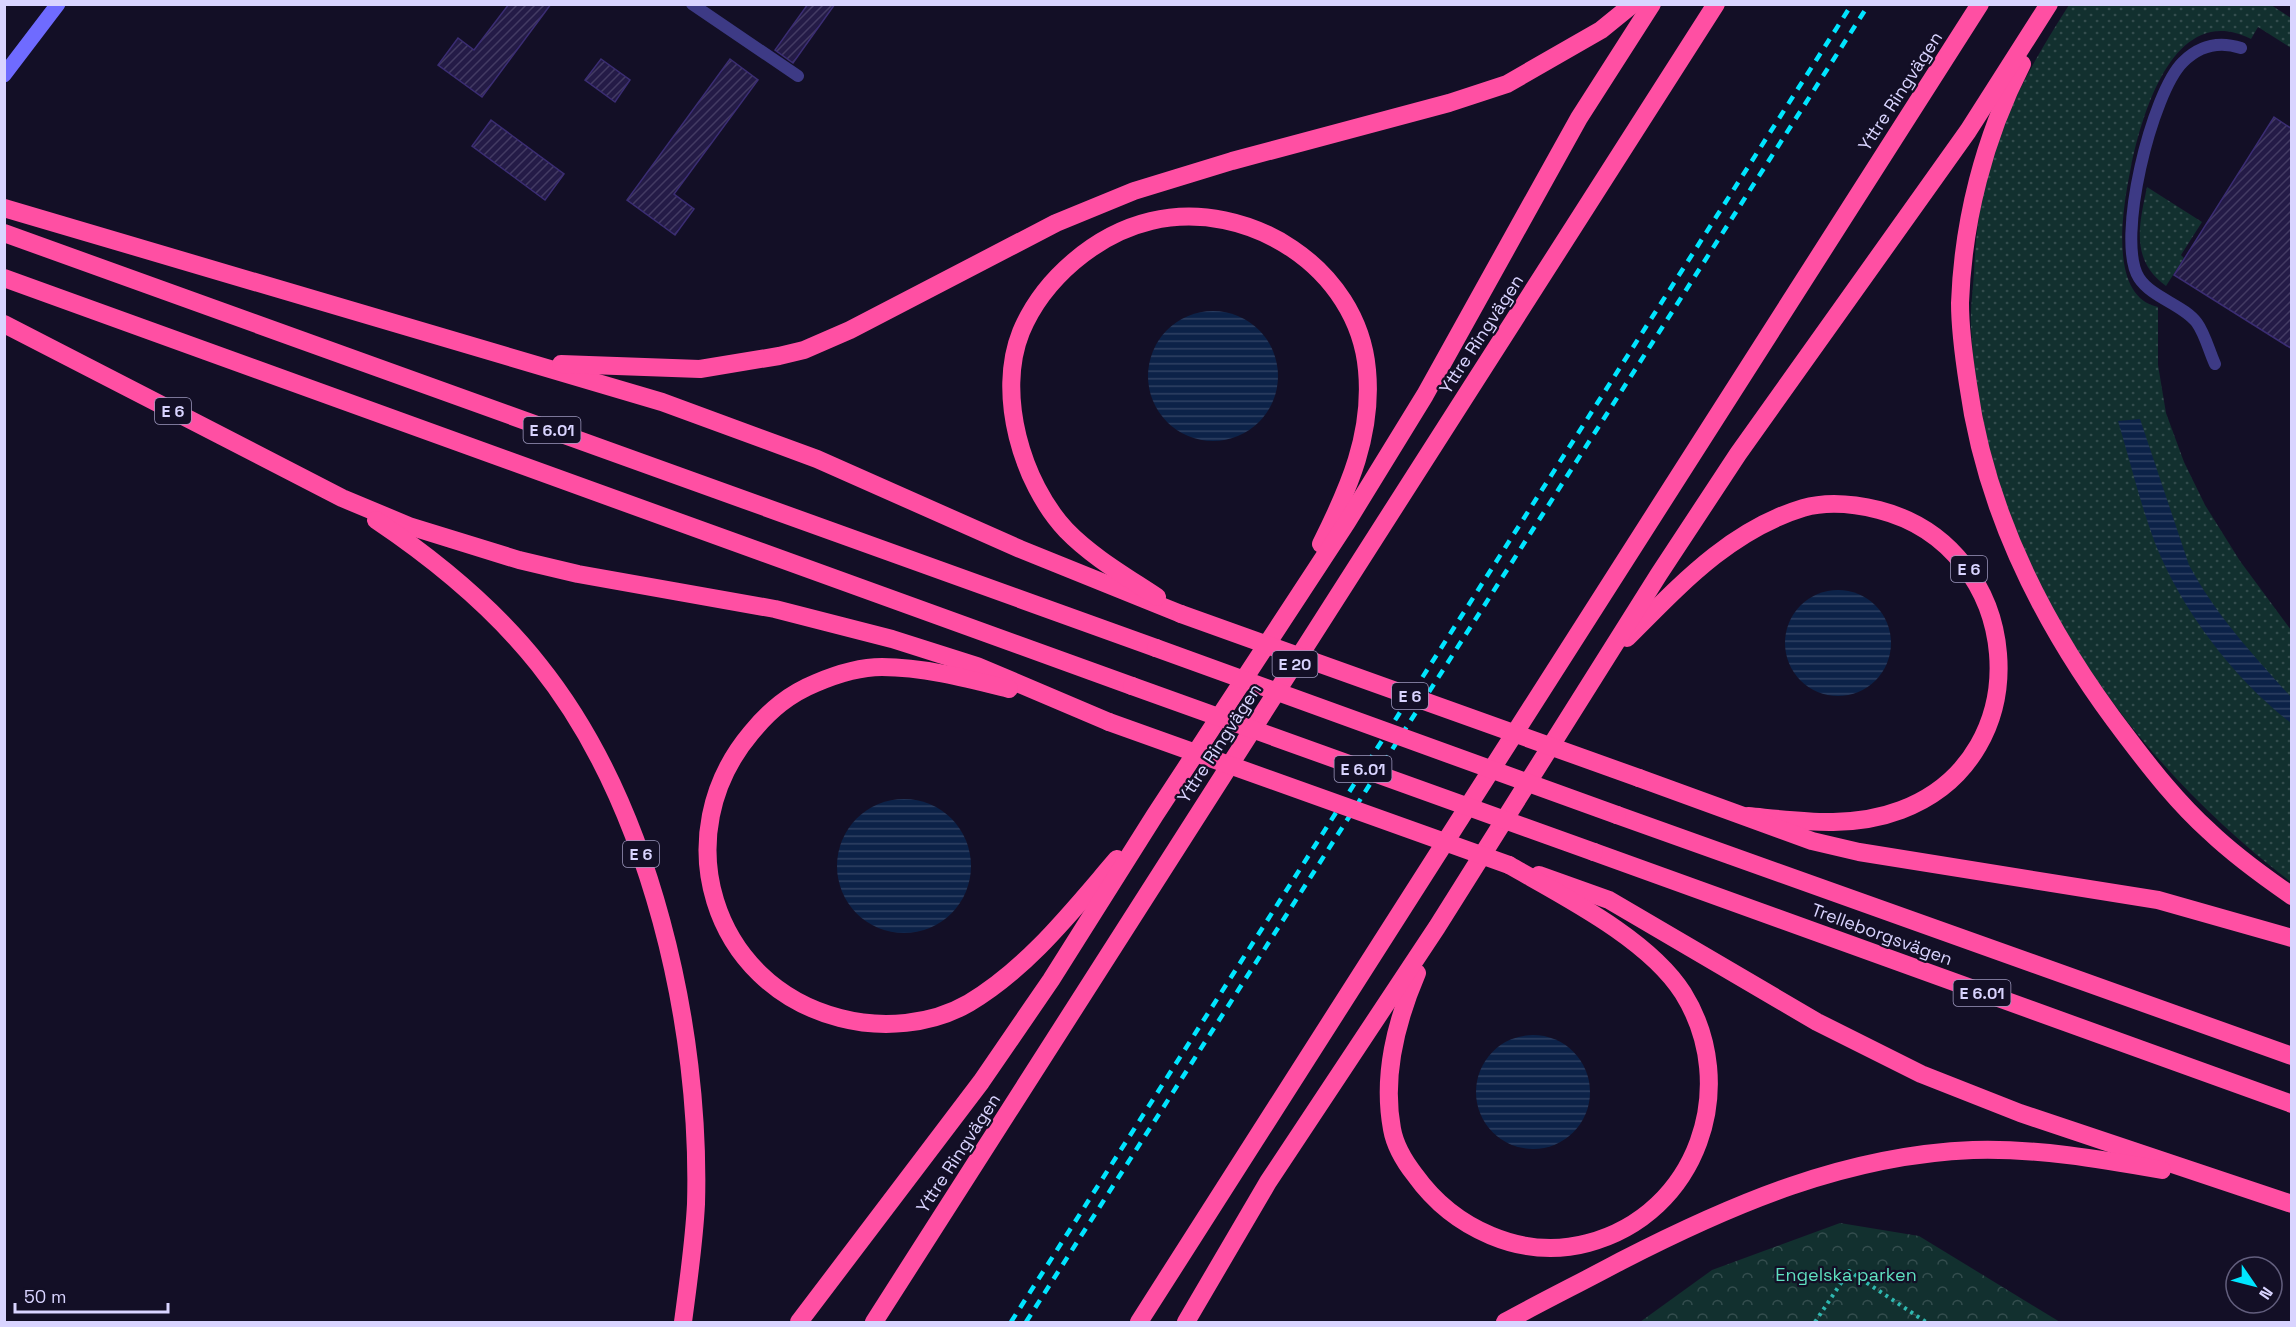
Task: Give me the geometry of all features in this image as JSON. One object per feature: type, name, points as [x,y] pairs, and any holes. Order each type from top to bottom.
[{"type":"highway","points":[[532,363],[700,369],[804,350],[850,330],[1056,223],[1134,191],[1232,161],[1449,103],[1507,84],[1601,30],[1633,4]]},
{"type":"highway","points":[[799,1323],[988,1073],[1051,980],[1425,395],[1579,118],[1652,4]]},
{"type":"highway","name":"Yttre Ringvägen","points":[[874,1323],[1716,4]]},
{"type":"highway","name":"Yttre Ringvägen","points":[[1139,1323],[1980,4]]},
{"type":"highway","points":[[1603,663],[1738,453],[1968,131],[2051,4]]},
{"type":"highway","points":[[2051,4],[2015,78],[1984,157],[1969,219],[1960,305],[1966,371],[1980,454],[2002,518],[2037,598],[2070,659],[2147,764],[2208,831],[2255,871],[2292,896]]},
{"type":"highway","name":"E 6","points":[[4,207],[662,402],[817,459],[1020,549],[1181,614],[1639,778],[1748,816],[1837,824],[1882,815],[1901,810],[1936,791],[1964,765],[1990,719],[2000,659],[1989,607],[1969,569],[1926,530],[1888,512],[1851,505],[1822,504],[1802,508],[1760,525],[1732,541],[1679,586],[1603,663],[1437,927],[1268,1182],[1186,1323]]},
{"type":"highway","points":[[1181,614],[1092,553],[1066,530],[1037,486],[1017,436],[1012,388],[1021,333],[1050,285],[1086,252],[1105,240],[1127,228],[1172,217],[1221,219],[1244,224],[1290,245],[1331,283],[1355,324],[1363,349],[1367,370],[1367,401],[1358,463],[1345,495],[1289,610]]},
{"type":"highway","name":"Trelleborgsvägen","points":[[4,233],[2292,1056]]},
{"type":"highway","name":"Trelleborgsvägen","points":[[4,278],[2292,1104]]},
{"type":"highway","name":"E 6","points":[[4,324],[342,498],[443,568],[493,614],[539,665],[575,716],[614,785],[634,834],[654,896],[671,967],[694,1109],[696,1205],[683,1323]]},
{"type":"highway","points":[[342,498],[409,526],[519,560],[578,574],[775,609],[892,639],[977,666],[1109,722],[1509,865],[1569,891],[1609,900],[1817,1022],[1921,1074],[2020,1113],[2292,1204]]},
{"type":"highway","points":[[1054,700],[974,681],[882,667],[842,672],[794,692],[766,714],[740,745],[727,768],[713,806],[707,839],[708,874],[726,929],[739,952],[768,982],[793,1000],[823,1014],[856,1022],[892,1025],[941,1014],[968,1004],[1000,982],[1030,955],[1155,815]]},
{"type":"highway","points":[[1748,816],[1812,841],[1859,852],[2158,900],[2292,938]]},
{"type":"highway","points":[[1437,927],[1406,1000],[1390,1058],[1388,1084],[1390,1110],[1392,1130],[1399,1152],[1440,1206],[1470,1227],[1492,1237],[1531,1246],[1587,1244],[1610,1235],[1642,1217],[1681,1178],[1703,1132],[1708,1110],[1709,1071],[1701,1029],[1683,992],[1636,943],[1569,891]]},
{"type":"highway","points":[[1505,1323],[1680,1230],[1732,1206],[1839,1170],[1904,1156],[1975,1150],[2025,1152],[2098,1159],[2229,1182]]},
{"type":"street","points":[[4,75],[58,4]]},
{"type":"lane","points":[[692,4],[798,76]]},
{"type":"lane","points":[[2215,364],[2196,321],[2156,294],[2139,278],[2132,257],[2133,204],[2149,129],[2168,85],[2182,63],[2213,44],[2226,43],[2241,48]]},
{"type":"path","points":[[1815,1323],[1849,1271],[1926,1323]]},
{"type":"green space","points":[[2069,5],[2271,5],[2291,18],[2291,48],[2258,27],[2251,39],[2224,31],[2201,35],[2182,48],[2166,68],[2154,93],[2136,145],[2125,202],[2122,246],[2131,285],[2142,299],[2158,307],[2158,365],[2166,413],[2184,462],[2205,505],[2240,561],[2291,630],[2291,882],[2228,830],[2170,772],[2117,708],[2070,639],[2031,565],[2001,489],[1981,409],[1971,327],[1977,235],[1982,199],[2002,129],[2025,80]]},
{"type":"green space","points":[[2147,187],[2202,222],[2181,255],[2184,258],[2166,286],[2147,265],[2142,253],[2140,228]]},
{"type":"green space","name":"Engelska parken","points":[[1840,1223],[1919,1236],[2060,1322],[1640,1322],[1712,1270]]},
{"type":"water","points":[[1213,311],[1238,316],[1259,330],[1273,351],[1278,376],[1273,401],[1259,422],[1238,436],[1213,441],[1188,436],[1167,422],[1153,401],[1148,376],[1153,351],[1167,330],[1188,316]]},
{"type":"water","points":[[2140,419],[2189,565],[2223,617],[2291,697],[2291,723],[2230,665],[2195,618],[2166,568],[2145,513],[2118,421]]},
{"type":"water","points":[[1838,590],[1858,594],[1876,605],[1887,623],[1891,643],[1887,663],[1876,681],[1858,692],[1838,696],[1818,692],[1800,681],[1789,663],[1785,643],[1789,623],[1800,605],[1818,594]]},
{"type":"water","points":[[904,799],[930,804],[952,818],[966,840],[971,866],[966,892],[952,914],[930,928],[904,933],[878,928],[856,914],[842,892],[837,866],[842,840],[856,818],[878,804]]},
{"type":"water","points":[[1533,1035],[1555,1040],[1573,1052],[1585,1070],[1590,1092],[1585,1114],[1573,1132],[1555,1144],[1533,1149],[1511,1144],[1493,1132],[1481,1114],[1476,1092],[1481,1070],[1493,1052],[1511,1040]]},
{"type":"building","points":[[509,4],[551,4],[482,97],[438,65],[458,38],[474,50]]},
{"type":"building","points":[[808,4],[835,4],[793,63],[775,50]]},
{"type":"building","points":[[601,59],[630,80],[615,102],[585,80]]},
{"type":"building","points":[[730,59],[758,80],[674,194],[694,209],[675,235],[627,200]]},
{"type":"building","points":[[2274,117],[2292,129],[2292,349],[2174,275]]},
{"type":"building","points":[[491,120],[564,174],[545,200],[472,146]]},
{"type":"railway","points":[[1011,1322],[1852,4]]},
{"type":"railway","points":[[1026,1322],[1869,4]]}]
